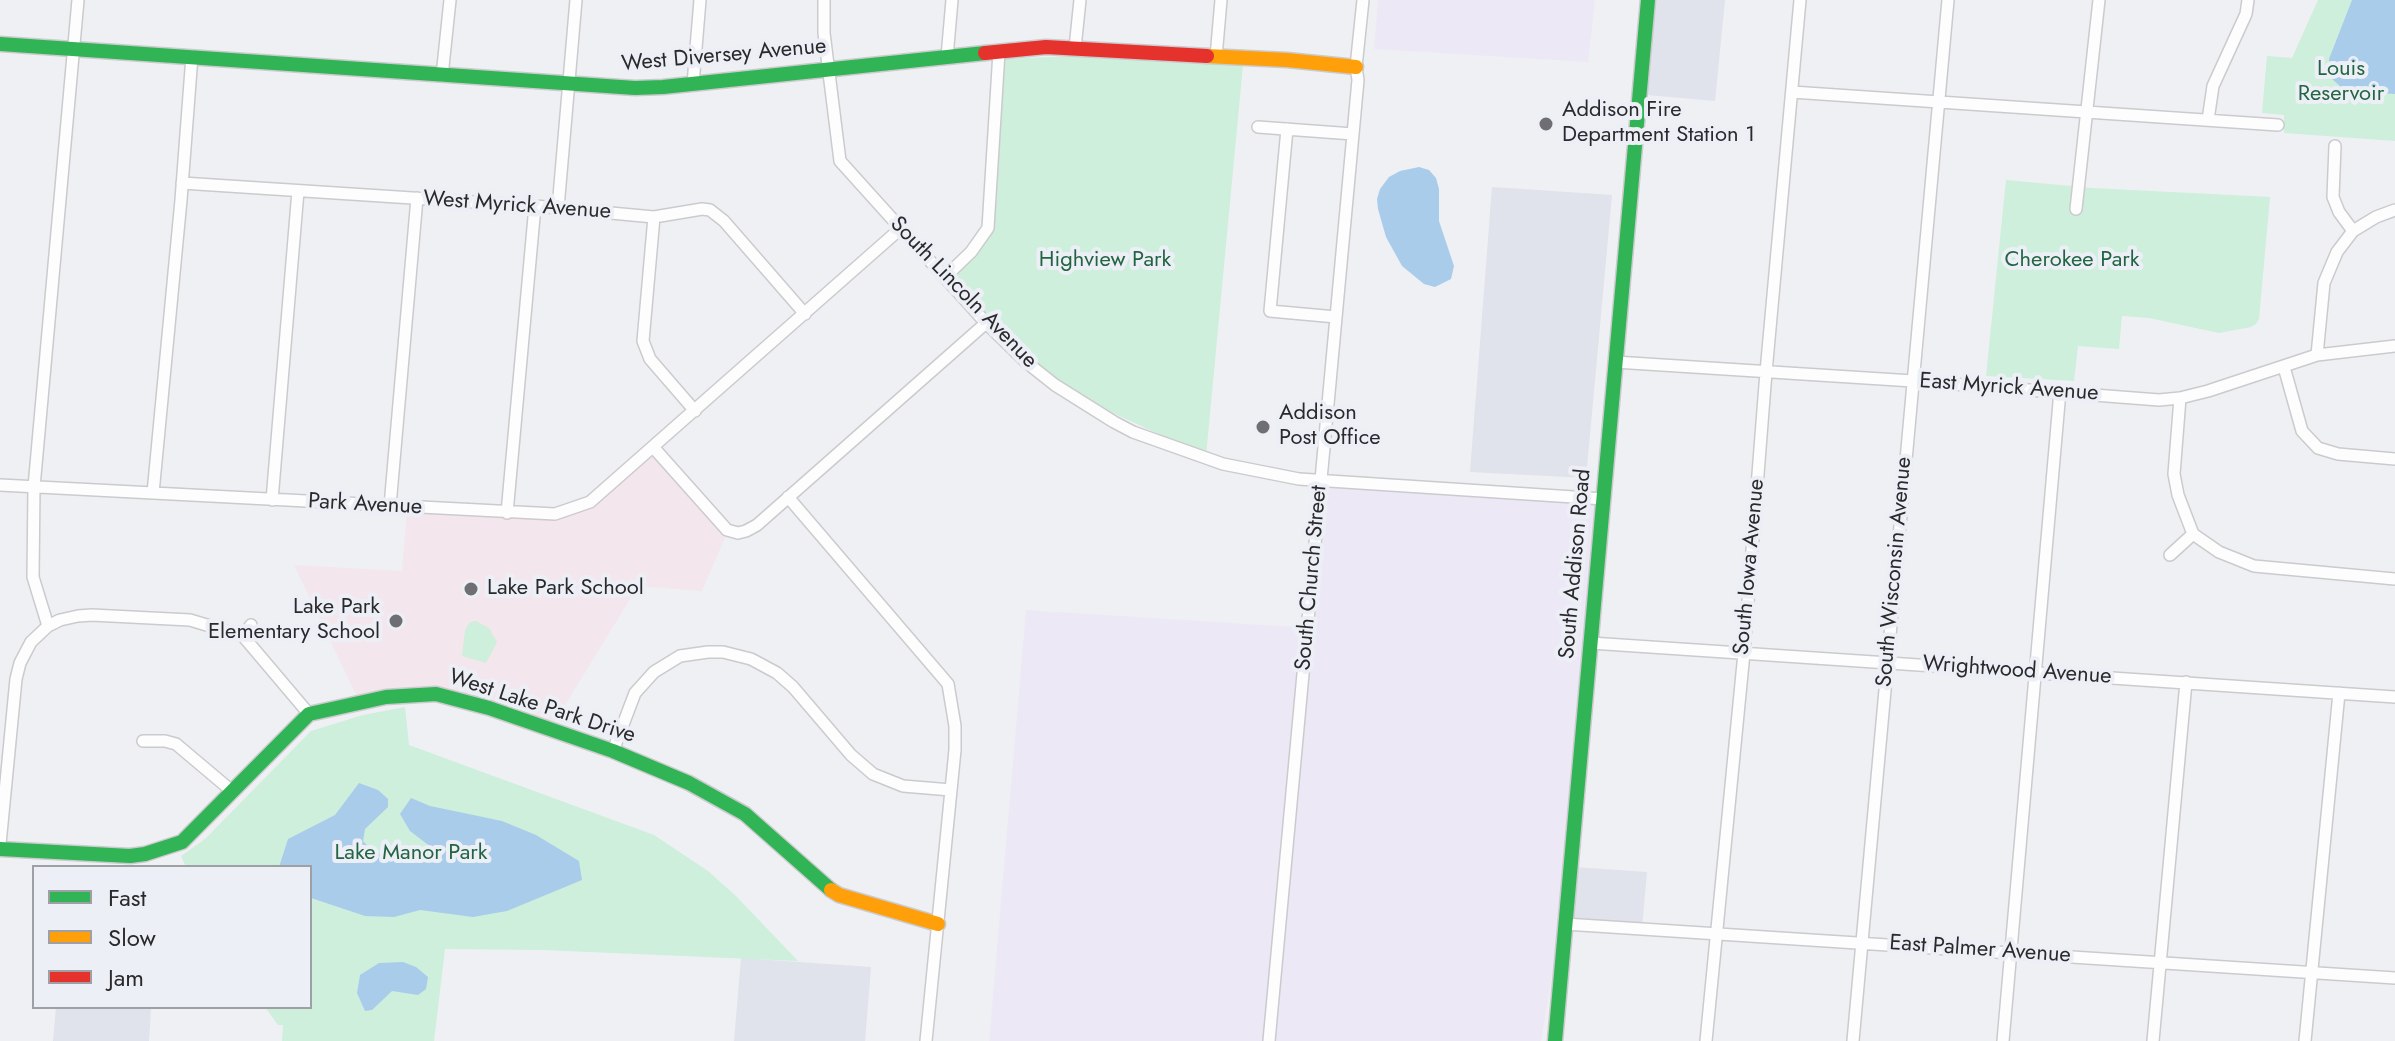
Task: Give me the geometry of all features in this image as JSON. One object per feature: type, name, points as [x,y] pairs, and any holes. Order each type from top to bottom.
[{"type":"street","points":[[48,626],[33,577],[34,487],[78,0]]},
{"type":"street","points":[[442,76],[450,0]]},
{"type":"street","points":[[558,208],[576,0]]},
{"type":"street","points":[[693,84],[700,0]]},
{"type":"street","name":"South Lincoln Avenue","points":[[824,0],[824,33],[840,161],[986,323],[1055,385],[1133,432],[1207,460],[1299,479],[1604,499]]},
{"type":"street","points":[[947,57],[952,0]]},
{"type":"street","points":[[1075,48],[1080,0]]},
{"type":"street","points":[[1216,57],[1221,0]]},
{"type":"street","name":"South Church Street","points":[[1269,1041],[1363,0]]},
{"type":"street","name":"South Addison Road","points":[[1555,1041],[1648,0]]},
{"type":"street","name":"South Iowa Avenue","points":[[1706,1041],[1744,653],[1800,0]]},
{"type":"street","name":"South Wisconsin Avenue","points":[[1853,1041],[1948,0]]},
{"type":"street","points":[[2076,209],[2099,0]]},
{"type":"street","points":[[2208,120],[2213,86],[2246,14],[2248,0]]},
{"type":"street","name":"West Diversey Avenue","points":[[0,44],[635,88],[1046,47],[1356,67]]},
{"type":"street","points":[[945,277],[971,252],[988,228],[999,52]]},
{"type":"street","points":[[153,493],[192,56]]},
{"type":"street","points":[[1792,92],[2278,125]]},
{"type":"street","points":[[1258,127],[1353,134]]},
{"type":"street","points":[[1287,129],[1270,311],[1336,317]]},
{"type":"street","points":[[2335,146],[2333,197],[2339,212],[2353,231]]},
{"type":"street","name":"West Myrick Avenue","points":[[182,183],[535,206],[654,217],[710,210],[724,221],[805,314]]},
{"type":"street","points":[[272,500],[298,191]]},
{"type":"street","points":[[390,506],[417,198]]},
{"type":"street","points":[[507,513],[535,206]]},
{"type":"street","points":[[2317,355],[2324,283],[2337,252],[2353,231],[2395,210]]},
{"type":"street","points":[[654,217],[643,333],[645,349],[695,411]]},
{"type":"street","name":"Park Avenue","points":[[0,485],[555,514],[590,502],[900,229]]},
{"type":"street","points":[[653,447],[721,524],[732,532],[746,531],[757,525],[986,323]]},
{"type":"street","name":"East Myrick Avenue","points":[[1615,362],[2159,400],[2180,398],[2317,355],[2395,346]]},
{"type":"street","points":[[2284,367],[2302,431],[2318,448],[2338,454],[2395,459]]},
{"type":"street","points":[[2003,1041],[2060,391]]},
{"type":"street","points":[[2180,398],[2174,474],[2178,495],[2193,534],[2219,552],[2254,566],[2395,579]]},
{"type":"street","points":[[788,497],[948,684],[955,726],[955,750],[926,1041]]},
{"type":"street","points":[[2170,555],[2193,534]]},
{"type":"street","points":[[78,616],[190,620],[243,636],[309,714],[182,842],[130,856],[0,847],[16,679],[31,642],[48,626],[78,616]]},
{"type":"street","points":[[243,636],[251,625]]},
{"type":"street","name":"Wrightwood Avenue","points":[[1591,643],[2395,697]]},
{"type":"street","points":[[613,751],[635,693],[654,672],[680,656],[723,652],[751,659],[777,673],[793,687],[851,755],[873,774],[903,786],[951,790]]},
{"type":"street","points":[[2153,1041],[2186,682]]},
{"type":"street","points":[[2305,1041],[2339,693]]},
{"type":"street","name":"West Lake Park Drive","points":[[309,714],[386,697],[436,694],[489,708],[613,751],[689,783],[730,804],[824,886],[839,895],[938,924]]},
{"type":"street","points":[[143,741],[176,744],[233,792]]},
{"type":"street","name":"East Palmer Avenue","points":[[1565,924],[2395,978]]},
{"type":"shaded area","points":[[1378,0],[1595,0],[1588,62],[1374,49]]},
{"type":"shaded area","points":[[1656,0],[1725,0],[1715,101],[1647,95]]},
{"type":"shaded area","points":[[1492,187],[1612,195],[1586,478],[1470,472]]},
{"type":"shaded area","name":"Lake Park School","points":[[653,452],[727,533],[702,591],[638,586],[551,728],[457,695],[359,701],[294,565],[402,571],[407,511],[510,516],[592,504]]},
{"type":"shaded area","points":[[1324,485],[1598,503],[1561,924],[1541,1041],[989,1041],[1026,610],[1311,628]]},
{"type":"shaded area","points":[[1575,867],[1647,872],[1642,927],[1569,922]]},
{"type":"shaded area","points":[[741,958],[871,967],[865,1041],[734,1041]]},
{"type":"shaded area","points":[[56,1009],[151,1009],[149,1041],[53,1041]]},
{"type":"green space","name":"Louis Reservoir","points":[[2318,0],[2395,0],[2395,141],[2284,133],[2284,115],[2262,113],[2267,56],[2292,58]]},
{"type":"green space","name":"Highview Park","points":[[1074,56],[1243,65],[1206,456],[1085,400],[1025,355],[950,277],[993,214],[1004,59]]},
{"type":"green space","name":"Cherokee Park","points":[[2006,180],[2092,188],[2270,197],[2259,319],[2251,327],[2219,333],[2149,318],[2122,316],[2119,349],[2078,346],[2074,381],[1986,376]]},
{"type":"green space","points":[[476,621],[489,628],[497,642],[486,663],[462,656],[465,630],[470,622]]},
{"type":"green space","name":"Lake Manor Park","points":[[405,707],[409,745],[654,835],[708,871],[798,961],[445,949],[434,1041],[282,1041],[283,1025],[278,1025],[266,1009],[312,1009],[312,865],[185,865],[181,856],[205,839],[311,731],[363,715]]},
{"type":"water","points":[[2352,0],[2395,0],[2395,94],[2351,91],[2332,79],[2329,59]]},
{"type":"water","points":[[1419,167],[1429,170],[1436,178],[1439,221],[1454,266],[1451,279],[1435,287],[1424,284],[1402,266],[1386,237],[1378,209],[1380,189],[1389,177]]},
{"type":"water","points":[[359,783],[378,790],[388,799],[388,807],[365,829],[363,841],[372,851],[390,857],[437,863],[443,860],[410,831],[400,814],[411,798],[430,806],[502,821],[536,835],[579,861],[582,880],[507,911],[473,917],[420,910],[394,917],[365,916],[312,898],[312,865],[280,865],[288,839],[335,815]]},
{"type":"water","points":[[403,962],[416,967],[428,977],[426,989],[418,995],[392,991],[372,1010],[365,1011],[357,993],[360,975],[379,963]]},
{"type":"traffic: fast","points":[[1555,1041],[1648,0]]},
{"type":"traffic: fast","points":[[0,44],[635,88],[985,53]]},
{"type":"traffic: fast","points":[[0,849],[130,856],[182,842],[309,714],[386,697],[436,694],[489,708],[613,751],[689,783],[745,814],[831,890]]},
{"type":"traffic: slow","points":[[1207,56],[1356,67]]},
{"type":"traffic: slow","points":[[831,890],[938,924]]},
{"type":"traffic: jam","points":[[985,53],[1046,47],[1207,56]]},
{"type":"place","name":"Addison Fire Department Station 1","points":[[1546,124]]},
{"type":"place","name":"Addison Post Office","points":[[1263,427]]},
{"type":"place","name":"Lake Park School","points":[[471,589]]},
{"type":"place","name":"Lake Park Elementary School","points":[[396,621]]}]
